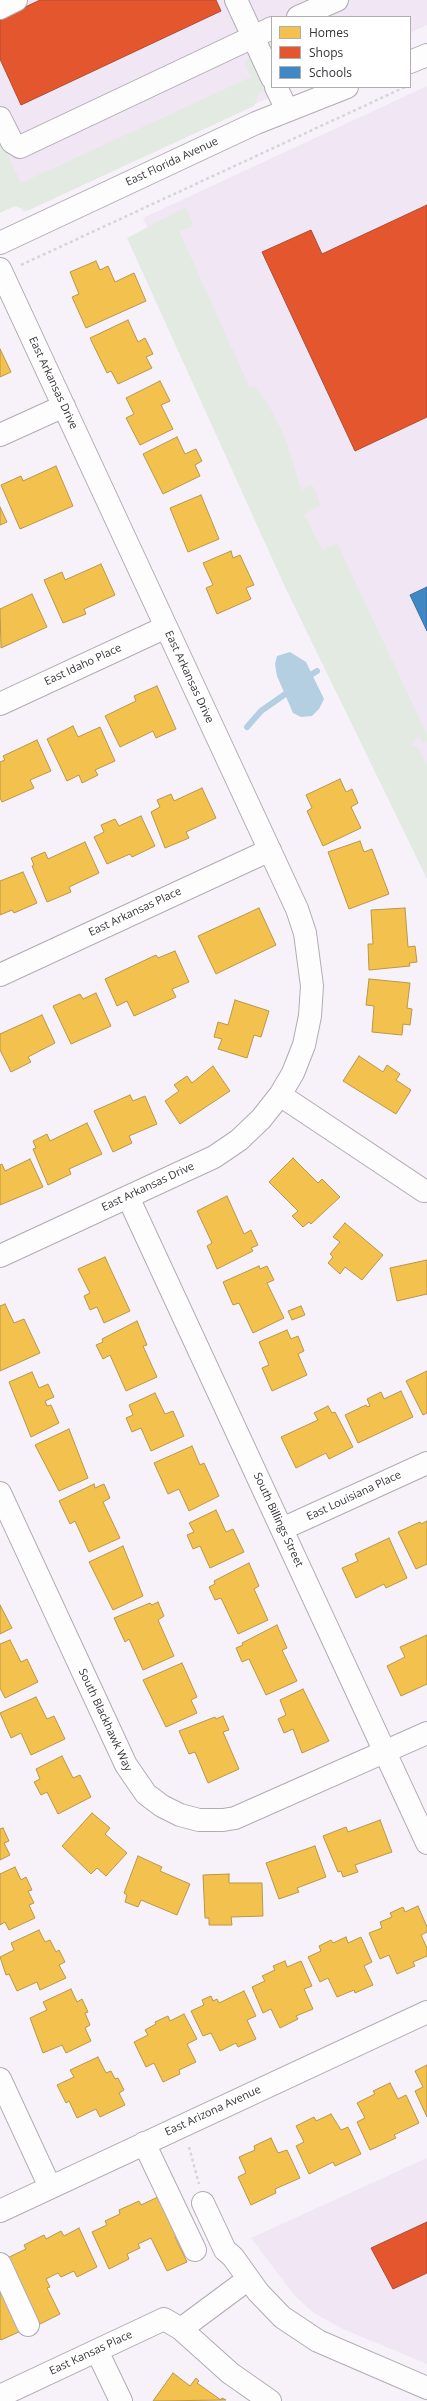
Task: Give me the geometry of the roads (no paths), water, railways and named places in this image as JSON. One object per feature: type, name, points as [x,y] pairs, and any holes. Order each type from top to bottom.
[{"type":"street","points":[[0,8],[16,0]]},
{"type":"street","points":[[236,0],[263,33],[271,73]]},
{"type":"street","points":[[300,16],[337,0]]},
{"type":"street","points":[[0,118],[12,142],[20,147],[263,33]]},
{"type":"street","points":[[411,62],[427,55]]},
{"type":"street","points":[[276,88],[287,110]]},
{"type":"street","name":"East Florida Avenue","points":[[0,243],[287,110],[344,88]]},
{"type":"street","name":"East Arkansas Drive","points":[[0,269],[297,909],[305,932],[312,986],[310,1016],[304,1046],[293,1073],[280,1096],[262,1119],[239,1140],[214,1156],[0,1256]]},
{"type":"street","points":[[0,435],[64,406]]},
{"type":"street","name":"East Idaho Place","points":[[0,704],[166,627]]},
{"type":"street","name":"East Arkansas Place","points":[[0,975],[270,850]]},
{"type":"street","points":[[280,1096],[424,1191]]},
{"type":"street","name":"South Billings Street","points":[[128,1197],[427,1843]]},
{"type":"street","name":"East Louisiana Place","points":[[282,1529],[427,1463]]},
{"type":"street","name":"South Blackhawk Way","points":[[0,1493],[5,1519],[126,1765],[146,1794],[162,1806],[180,1815],[199,1820],[224,1820],[235,1818],[385,1753],[427,1733]]},
{"type":"street","name":"East Arizona Avenue","points":[[0,2211],[427,2012]]},
{"type":"street","points":[[0,2079],[50,2187]]},
{"type":"street","points":[[144,2143],[195,2250]]},
{"type":"street","points":[[203,2203],[225,2250],[233,2257],[247,2280],[282,2317],[313,2338],[427,2388]]},
{"type":"street","points":[[0,2264],[28,2325]]},
{"type":"street","points":[[181,2328],[247,2280]]},
{"type":"street","name":"East Kansas Place","points":[[0,2396],[164,2319],[181,2328],[230,2373],[270,2401]]},
{"type":"street","points":[[97,2351],[121,2401]]},
{"type":"water","points":[[290,652],[306,662],[324,699],[319,709],[312,716],[301,717],[293,713],[277,676],[275,664],[277,656]]},
{"type":"waterway","points":[[306,678],[317,671]]},
{"type":"waterway","points":[[247,727],[261,711],[291,690]]}]
